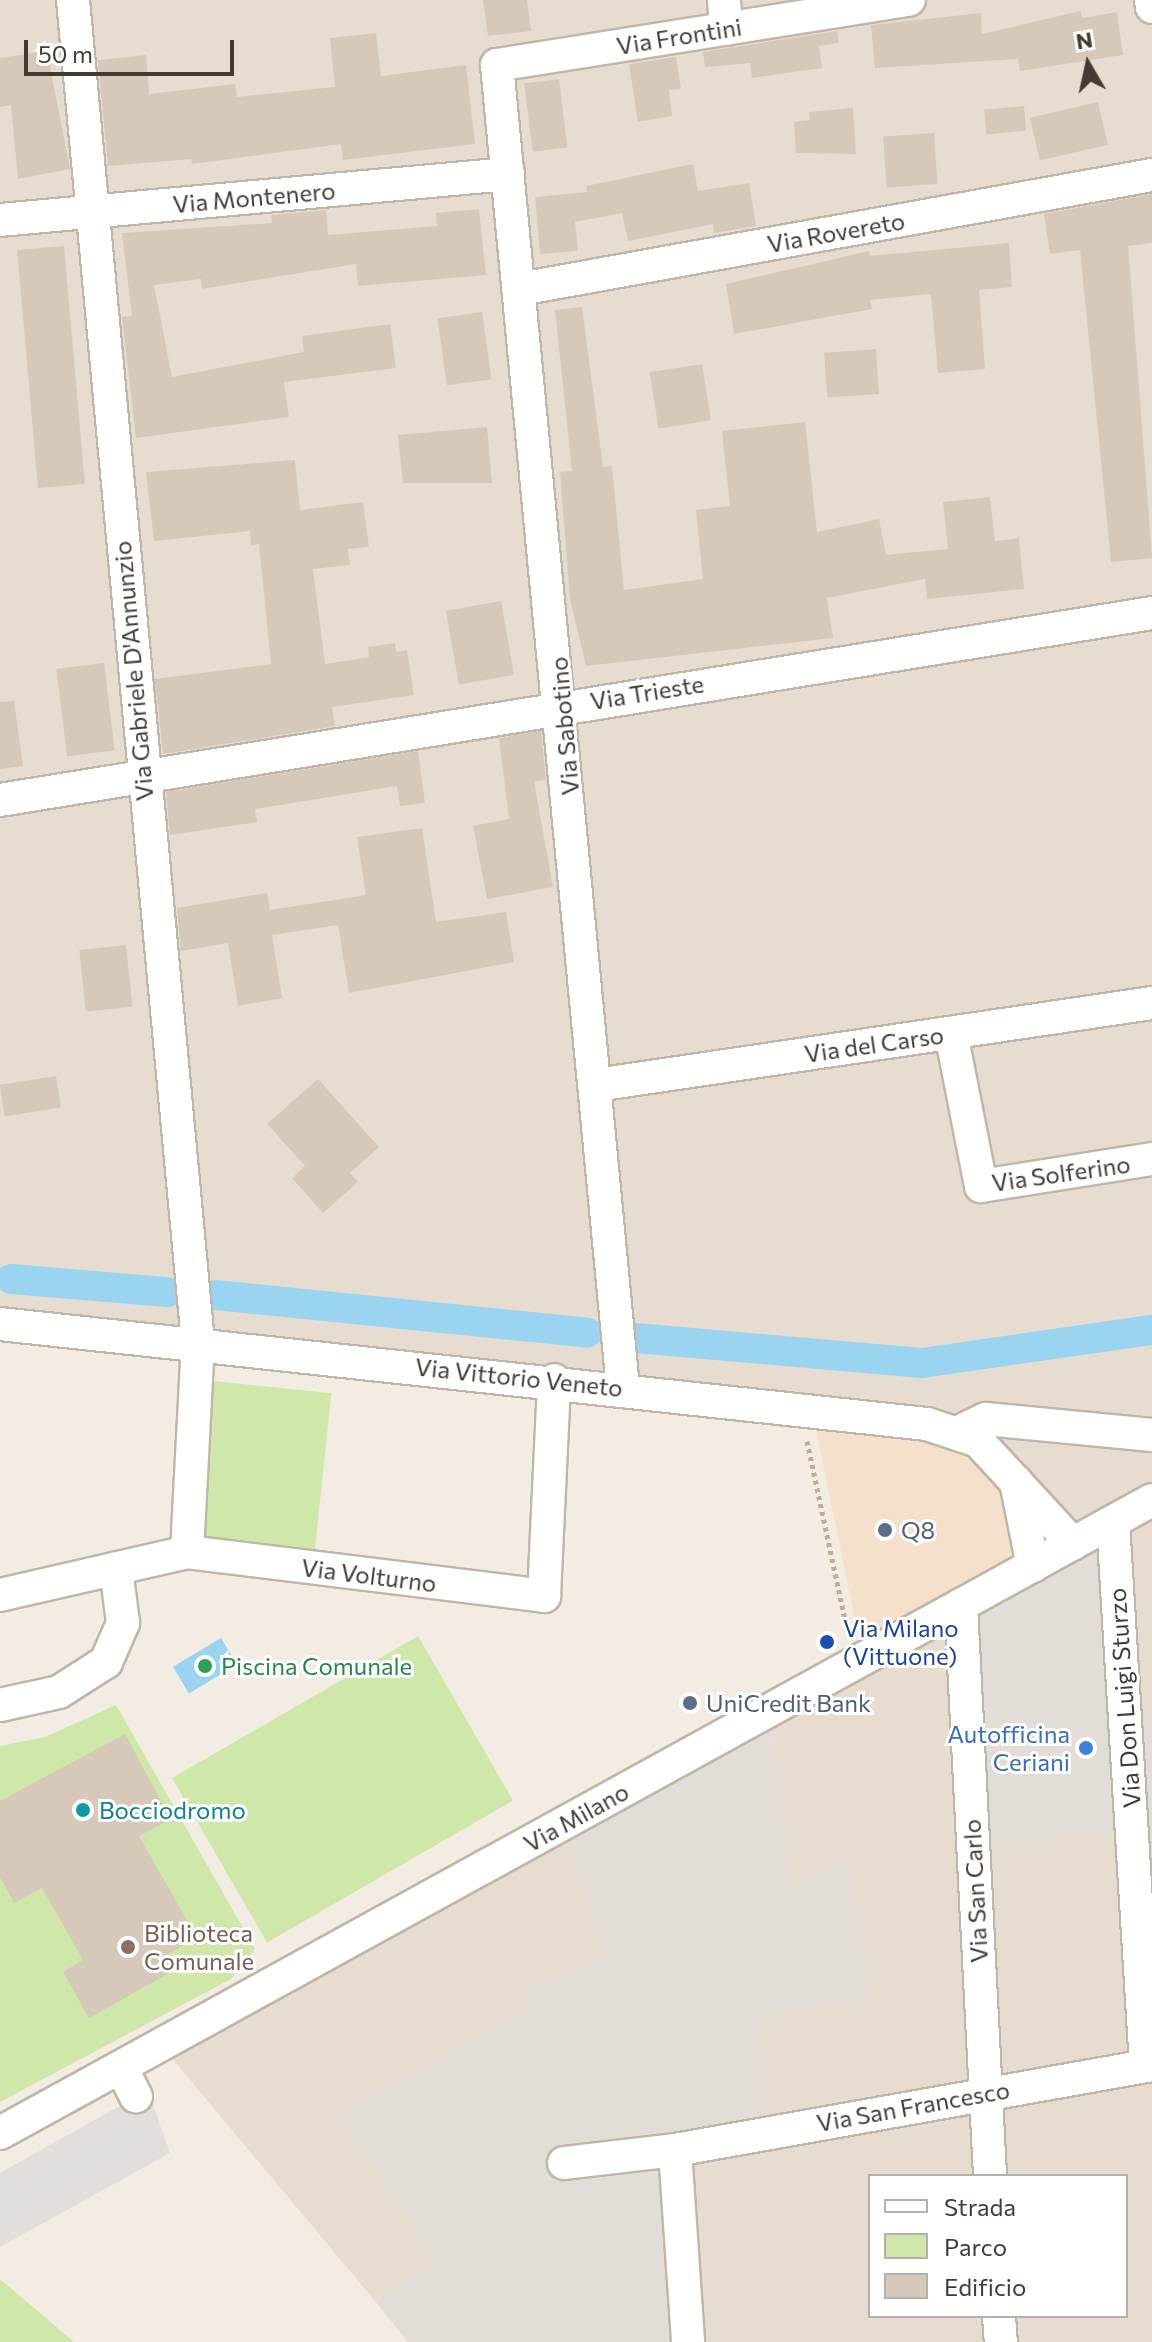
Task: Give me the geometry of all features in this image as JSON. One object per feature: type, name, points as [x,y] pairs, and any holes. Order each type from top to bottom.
[{"type":"street","name":"Via Gabriele D'Annunzio","points":[[73,0],[141,774],[198,1342]]},
{"type":"street","name":"Via Frontini","points":[[497,65],[725,14],[909,0]]},
{"type":"street","points":[[1151,0],[1152,7]]},
{"type":"street","name":"Via Sabotino","points":[[497,65],[563,705],[623,1388]]},
{"type":"street","name":"Via Montenero","points":[[0,220],[508,174]]},
{"type":"street","name":"Via Rovereto","points":[[520,289],[1152,175]]},
{"type":"street","name":"Via Trieste","points":[[0,800],[563,705],[1152,613]]},
{"type":"street","name":"Via del Carso","points":[[596,1085],[1152,1003]]},
{"type":"street","name":"Via Solferino","points":[[951,1033],[981,1186],[1152,1159]]},
{"type":"street","name":"Via Vittorio Veneto","points":[[0,1324],[554,1380],[801,1409],[959,1432],[997,1457],[1073,1544]]},
{"type":"street","points":[[0,1595],[187,1552],[198,1342]]},
{"type":"street","name":"Via Volturno","points":[[187,1552],[544,1596],[554,1380]]},
{"type":"street","points":[[959,1432],[986,1419],[1152,1435]]},
{"type":"street","name":"Via Vittorio Veneto","points":[[1016,1482],[1033,1566]]},
{"type":"street","name":"Via Milano","points":[[0,2133],[1152,1500]]},
{"type":"street","name":"Via Don Luigi Sturzo","points":[[1113,1522],[1149,2066]]},
{"type":"street","points":[[0,1705],[59,1692],[106,1662],[123,1623],[116,1568]]},
{"type":"street","name":"Via San Carlo","points":[[961,1605],[990,2174]]},
{"type":"street","name":"Via San Francesco","points":[[564,2163],[675,2150],[1149,2066]]},
{"type":"street","points":[[121,2067],[136,2096]]},
{"type":"street","points":[[675,2150],[688,2342]]},
{"type":"street","points":[[999,2318],[1001,2342]]},
{"type":"path","points":[[801,1409],[845,1626],[860,1661]]},
{"type":"shaded area","points":[[0,0],[1152,0],[1152,1489],[1078,1532],[1004,1451],[0,1325]]},
{"type":"shaded area","points":[[814,1420],[971,1448],[1007,1486],[1022,1562],[861,1649]]},
{"type":"shaded area","points":[[1152,1511],[1152,1715],[1133,1716],[1121,1529]]},
{"type":"shaded area","points":[[1121,1529],[1133,1716],[1152,1715],[1152,1938],[1143,1831],[983,1843],[970,1611]]},
{"type":"shaded area","points":[[970,1611],[1143,1831],[1152,1938],[1152,2342],[680,2342],[667,2140],[757,2017],[848,1859],[790,1889],[770,1720]]},
{"type":"shaded area","points":[[770,1720],[790,1888],[848,1859],[869,1998],[757,2017],[765,2125],[667,2140],[680,2342],[408,2342],[375,2301],[436,2260],[337,2115],[532,2008],[526,1988],[605,1958],[567,1831]]},
{"type":"shaded area","points":[[567,1831],[606,1958],[526,1988],[532,2008],[337,2115],[436,2260],[375,2301],[166,2051]]},
{"type":"shaded area","points":[[148,2090],[170,2153],[0,2247],[0,2173]]},
{"type":"green space","points":[[214,1381],[331,1393],[314,1555],[197,1543]]},
{"type":"green space","points":[[418,1636],[513,1801],[267,1943],[172,1778]]},
{"type":"green space","points":[[116,1705],[255,1949],[231,1979],[0,2102],[0,1746],[45,1737]]},
{"type":"green space","points":[[0,2279],[74,2342],[0,2342]]},
{"type":"water","name":"Piscina Comunale","points":[[221,1638],[237,1665],[189,1693],[173,1667]]},
{"type":"building","points":[[483,0],[527,0],[531,31],[488,36]]},
{"type":"building","points":[[1081,11],[1082,18],[1117,12],[1123,55],[1020,71],[1018,59],[875,68],[871,25],[981,13],[982,34]]},
{"type":"building","points":[[837,31],[839,43],[819,46],[822,68],[752,78],[750,63],[705,67],[703,52]]},
{"type":"building","points":[[376,33],[381,76],[466,65],[475,144],[343,160],[341,144],[192,164],[191,159],[108,166],[98,60],[146,55],[149,94],[235,84],[237,97],[335,87],[330,38]]},
{"type":"building","points":[[47,51],[70,169],[18,179],[11,105],[0,107],[0,58]]},
{"type":"building","points":[[676,57],[681,89],[669,90],[672,116],[638,122],[629,64]]},
{"type":"building","points":[[559,79],[567,147],[533,152],[524,83]]},
{"type":"building","points":[[1098,102],[1108,145],[1040,161],[1030,118]]},
{"type":"building","points":[[1024,106],[1026,131],[986,134],[984,109]]},
{"type":"building","points":[[853,108],[856,154],[796,153],[794,122],[810,120],[809,112]]},
{"type":"building","points":[[934,133],[938,184],[887,187],[883,137]]},
{"type":"building","points":[[693,164],[698,191],[749,183],[756,226],[714,233],[713,224],[628,241],[622,213],[575,222],[578,251],[540,254],[535,197],[587,192],[586,186]]},
{"type":"building","points":[[1152,194],[1152,243],[1128,246],[1152,558],[1111,562],[1080,250],[1050,254],[1044,214]]},
{"type":"building","points":[[479,209],[486,275],[358,286],[356,264],[202,289],[201,279],[154,285],[172,377],[304,352],[302,336],[390,324],[396,368],[284,382],[289,417],[136,438],[122,317],[132,316],[122,233],[272,223],[271,215],[326,210],[328,235],[437,226],[436,213]]},
{"type":"building","points":[[1009,243],[1012,287],[979,290],[985,369],[938,373],[931,294],[870,300],[872,309],[734,334],[726,284],[869,251],[870,256]]},
{"type":"building","points":[[64,246],[85,484],[38,488],[17,250]]},
{"type":"building","points":[[582,307],[603,467],[612,466],[624,590],[703,579],[696,510],[730,506],[722,431],[805,422],[817,532],[879,519],[886,555],[948,549],[943,502],[990,497],[995,541],[1019,538],[1024,589],[927,599],[925,579],[827,598],[833,638],[586,666],[570,599],[560,472],[572,471],[555,310]]},
{"type":"building","points":[[482,312],[491,379],[447,386],[437,318]]},
{"type":"building","points":[[876,349],[879,394],[827,398],[824,353]]},
{"type":"building","points":[[702,364],[711,420],[659,429],[650,372]]},
{"type":"building","points":[[487,427],[492,483],[403,483],[398,435]]},
{"type":"building","points":[[295,460],[300,510],[363,502],[369,547],[348,549],[350,565],[313,569],[325,664],[369,657],[368,647],[395,643],[396,652],[407,650],[414,695],[332,707],[335,726],[163,754],[155,679],[271,664],[259,544],[251,545],[250,531],[154,541],[146,472]]},
{"type":"building","points":[[501,601],[514,675],[459,685],[446,611]]},
{"type":"building","points":[[104,663],[115,750],[67,756],[56,669]]},
{"type":"building","points":[[14,701],[23,766],[0,769],[0,702]]},
{"type":"building","points":[[541,731],[546,780],[534,781],[553,887],[487,899],[473,826],[509,819],[499,738]]},
{"type":"building","points":[[418,751],[425,803],[400,806],[397,786],[255,809],[257,822],[170,835],[166,792]]},
{"type":"building","points":[[422,828],[436,922],[506,912],[514,962],[349,993],[338,925],[272,935],[282,998],[238,1006],[228,943],[181,951],[177,908],[267,893],[270,910],[366,895],[357,837]]},
{"type":"building","points":[[126,945],[132,1007],[86,1012],[79,950]]},
{"type":"building","points":[[56,1076],[61,1108],[5,1117],[0,1085]]},
{"type":"building","points":[[318,1079],[379,1147],[350,1173],[358,1182],[323,1213],[292,1178],[305,1166],[267,1124]]},
{"type":"building","points":[[125,1734],[171,1819],[139,1836],[197,1938],[164,1956],[173,1971],[89,2018],[63,1972],[83,1960],[42,1888],[14,1903],[0,1877],[0,1801]]},
{"type":"waterway","points":[[11,1279],[167,1292]]},
{"type":"waterway","points":[[216,1295],[587,1333]]},
{"type":"waterway","points":[[636,1338],[922,1363],[1152,1330]]},
{"type":"place","name":"Q8","points":[[885,1530]]},
{"type":"place","name":"Via Milano (Vittuone)","points":[[827,1642]]},
{"type":"place","name":"Piscina Comunale","points":[[205,1666]]},
{"type":"place","name":"UniCredit Bank","points":[[690,1703]]},
{"type":"place","name":"Autofficina Ceriani","points":[[1086,1748]]},
{"type":"place","name":"Bocciodromo","points":[[83,1810]]},
{"type":"place","name":"Biblioteca Comunale","points":[[128,1947]]}]
